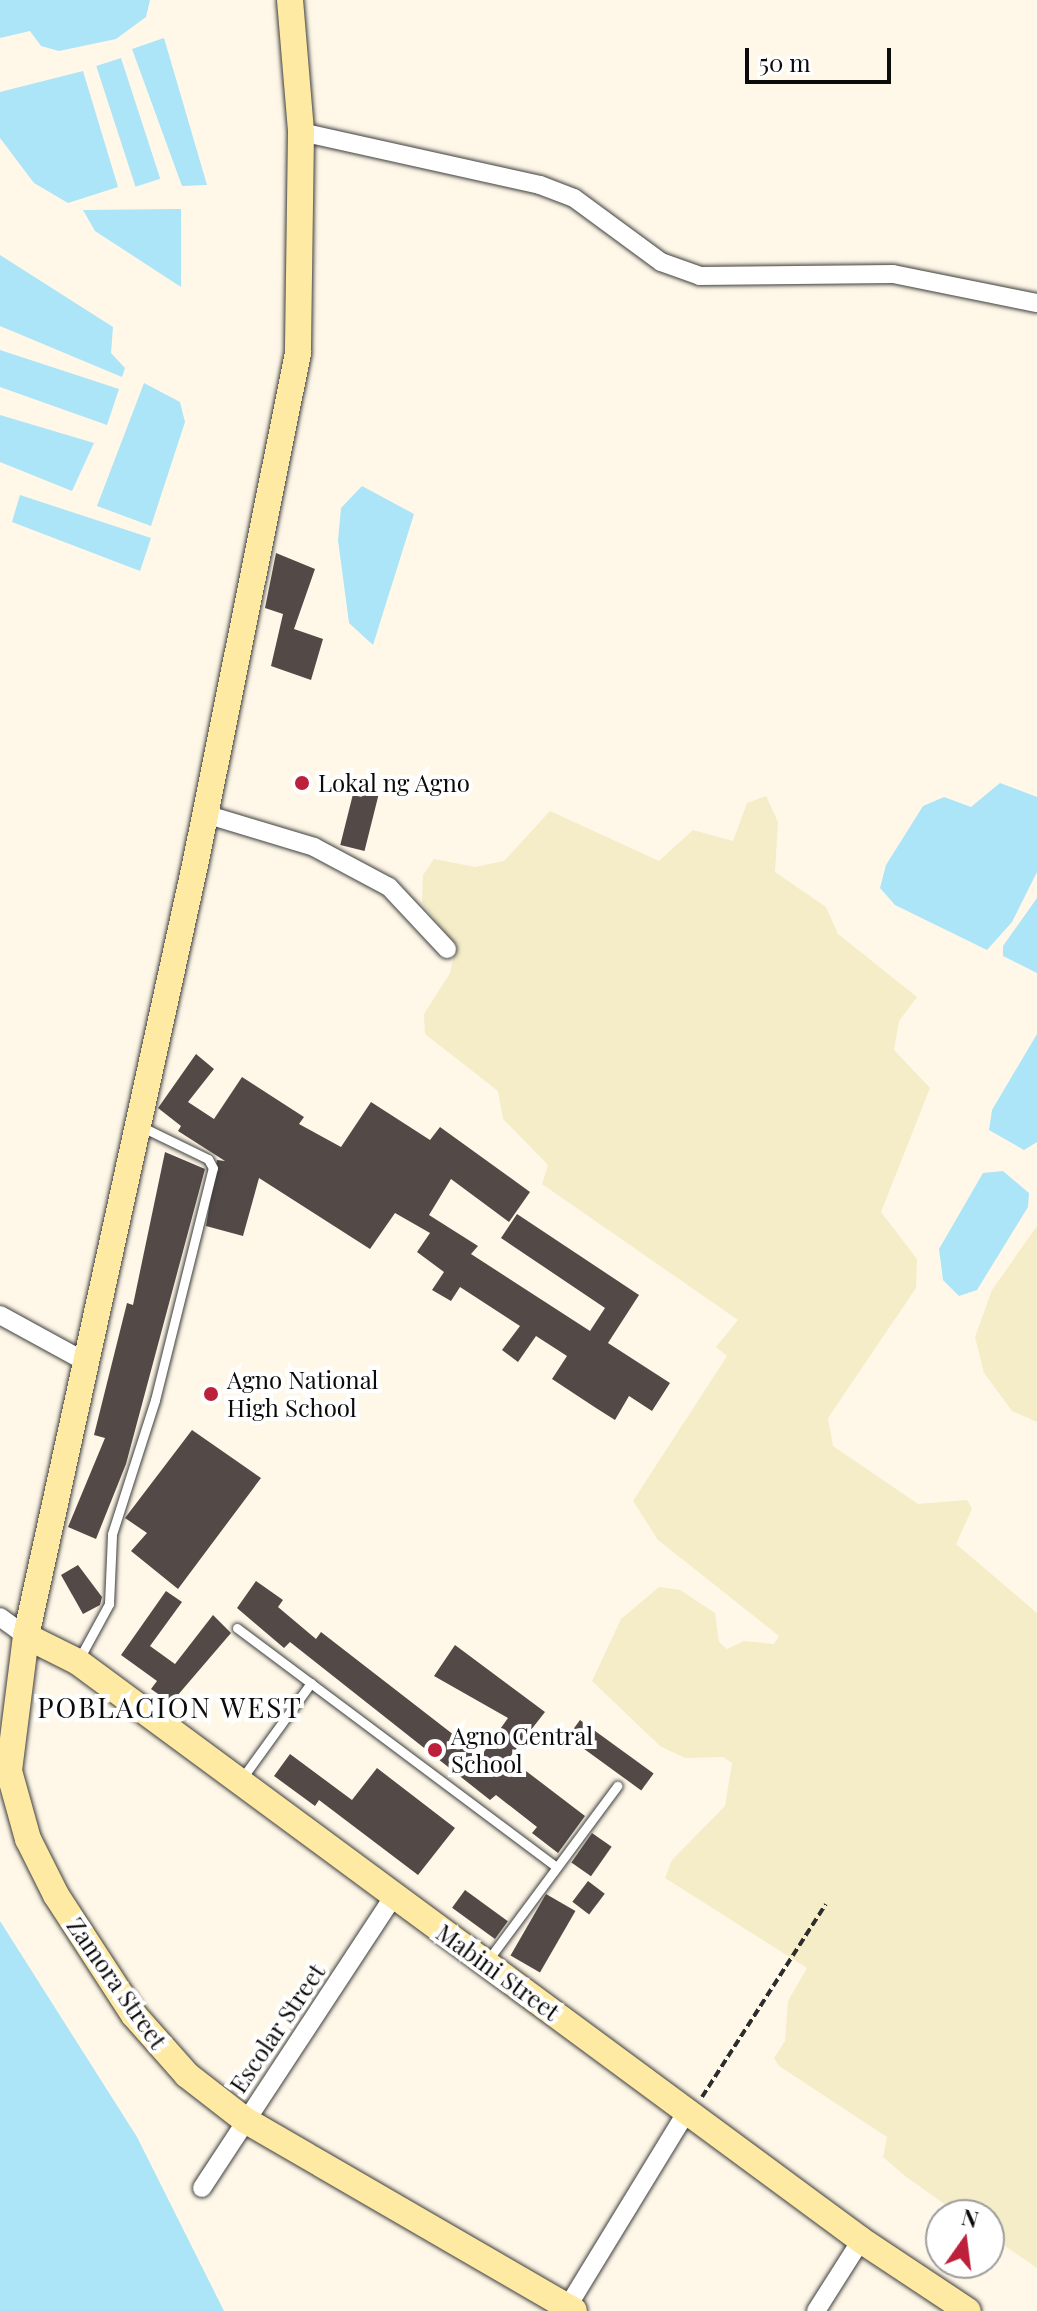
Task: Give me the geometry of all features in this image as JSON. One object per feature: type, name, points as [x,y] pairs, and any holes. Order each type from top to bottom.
[{"type":"street","name":"Zamora Street","points":[[290,0],[301,132],[298,353],[205,814],[26,1636],[8,1747],[12,1794],[28,1839],[134,2015],[187,2075],[245,2120],[569,2310]]},
{"type":"street","points":[[301,132],[540,185],[574,198],[661,262],[700,276],[893,274],[1037,303]]},
{"type":"street","points":[[205,814],[314,847],[389,887],[447,949]]},
{"type":"street","points":[[0,1315],[86,1362]]},
{"type":"street","points":[[0,1617],[26,1636]]},
{"type":"street","name":"Mabini Street","points":[[26,1636],[78,1662],[238,1784],[861,2240],[968,2311]]},
{"type":"street","name":"Escolar Street","points":[[202,2188],[394,1896]]},
{"type":"street","points":[[569,2310],[689,2112]]},
{"type":"street","points":[[816,2311],[861,2240]]},
{"type":"lane","points":[[78,1662],[109,1604],[112,1534],[155,1400],[213,1168],[208,1159],[138,1125]]},
{"type":"lane","points":[[237,1628],[557,1867]]},
{"type":"lane","points":[[238,1784],[311,1683]]},
{"type":"lane","points":[[486,1963],[617,1786]]},
{"type":"path","points":[[689,2112],[826,1904]]},
{"type":"shaded area","points":[[766,796],[778,822],[775,872],[826,907],[838,934],[917,997],[899,1021],[894,1050],[930,1088],[881,1212],[917,1259],[916,1288],[828,1418],[833,1446],[918,1504],[967,1500],[972,1509],[956,1544],[1037,1613],[1037,2268],[1005,2246],[1005,2199],[937,2199],[883,2157],[887,2137],[779,2066],[774,2058],[785,2041],[788,2001],[807,1968],[665,1878],[672,1860],[725,1806],[732,1763],[723,1757],[685,1758],[660,1746],[592,1681],[621,1619],[659,1587],[680,1590],[715,1613],[719,1642],[727,1649],[744,1641],[774,1644],[779,1636],[658,1540],[633,1501],[727,1356],[716,1347],[738,1320],[542,1184],[548,1165],[503,1119],[498,1091],[425,1034],[424,1014],[450,973],[456,946],[422,903],[423,875],[434,859],[475,867],[504,861],[550,811],[659,861],[693,830],[733,841],[747,803]]},
{"type":"shaded area","points":[[1037,1226],[1037,1422],[1012,1411],[984,1373],[975,1337],[992,1290]]},
{"type":"water","points":[[0,0],[150,0],[146,17],[116,39],[59,51],[41,46],[30,31],[0,38]]},
{"type":"water","points":[[164,38],[207,185],[182,186],[132,49]]},
{"type":"water","points":[[121,58],[160,179],[136,187],[96,66]]},
{"type":"water","points":[[83,71],[118,187],[68,203],[34,183],[0,138],[0,92]]},
{"type":"water","points":[[181,209],[181,287],[95,231],[83,210]]},
{"type":"water","points":[[0,255],[113,327],[111,353],[125,368],[122,377],[0,326]]},
{"type":"water","points":[[0,350],[119,389],[107,425],[0,387]]},
{"type":"water","points":[[144,383],[180,402],[185,422],[151,526],[97,506]]},
{"type":"water","points":[[0,415],[94,443],[72,491],[0,462]]},
{"type":"water","points":[[362,486],[414,514],[373,645],[349,623],[338,540],[341,508]]},
{"type":"water","points":[[20,495],[151,538],[140,571],[12,522]]},
{"type":"water","points":[[1000,783],[1037,797],[1037,872],[1012,922],[987,950],[895,905],[880,888],[886,865],[923,806],[944,797],[971,807]]},
{"type":"water","points":[[1037,898],[1037,973],[1003,956],[1003,946]]},
{"type":"water","points":[[1037,1034],[1037,1142],[1024,1150],[989,1130],[992,1110]]},
{"type":"water","points":[[1003,1171],[1029,1193],[1028,1207],[977,1290],[959,1296],[943,1280],[939,1249],[983,1173]]},
{"type":"water","points":[[0,1921],[137,2137],[224,2311],[0,2311]]},
{"type":"building","points":[[276,553],[315,569],[294,629],[323,639],[311,680],[271,666],[283,614],[265,608]]},
{"type":"building","points":[[356,782],[380,788],[365,851],[340,845]]},
{"type":"building","points":[[196,1054],[214,1069],[188,1102],[214,1119],[242,1077],[304,1117],[299,1124],[341,1147],[371,1102],[430,1140],[440,1127],[530,1192],[509,1222],[451,1179],[429,1215],[478,1246],[471,1254],[590,1331],[605,1308],[501,1238],[517,1214],[639,1295],[608,1343],[670,1383],[652,1411],[629,1396],[615,1420],[596,1408],[552,1379],[567,1356],[536,1336],[518,1362],[502,1350],[520,1326],[460,1287],[451,1301],[432,1290],[444,1272],[417,1252],[430,1233],[395,1213],[370,1249],[259,1178],[243,1236],[206,1226],[217,1160],[225,1161],[178,1131],[181,1126],[158,1108]]},
{"type":"building","points":[[165,1152],[205,1169],[126,1464],[96,1539],[68,1527],[105,1438],[94,1435],[127,1303],[133,1305]]},
{"type":"building","points":[[192,1430],[261,1478],[178,1589],[131,1551],[147,1533],[125,1518]]},
{"type":"building","points":[[78,1565],[102,1597],[100,1605],[83,1614],[61,1575]]},
{"type":"building","points":[[256,1581],[283,1600],[278,1607],[316,1639],[321,1632],[481,1756],[508,1718],[434,1676],[455,1645],[545,1712],[509,1758],[585,1816],[558,1853],[532,1833],[537,1827],[496,1795],[490,1800],[290,1642],[284,1648],[237,1608]]},
{"type":"building","points":[[166,1591],[182,1602],[150,1646],[175,1664],[213,1615],[231,1633],[171,1703],[151,1689],[157,1681],[121,1655]]},
{"type":"building","points":[[580,1720],[654,1773],[641,1790],[568,1737]]},
{"type":"building","points":[[290,1754],[352,1800],[377,1768],[455,1828],[418,1875],[319,1800],[315,1806],[274,1776]]},
{"type":"building","points":[[592,1833],[612,1847],[591,1876],[571,1862]]},
{"type":"building","points":[[588,1881],[605,1894],[589,1914],[572,1902]]},
{"type":"building","points":[[465,1890],[508,1921],[495,1939],[452,1908]]},
{"type":"building","points":[[546,1894],[575,1911],[540,1972],[510,1955]]},
{"type":"place","name":"Lokal ng Agno","points":[[302,783]]},
{"type":"place","name":"Agno National High School","points":[[211,1394]]},
{"type":"place","name":"Agno Central School","points":[[435,1750]]},
{"type":"district","name":"POBLACION WEST","points":[[170,1707]]}]
